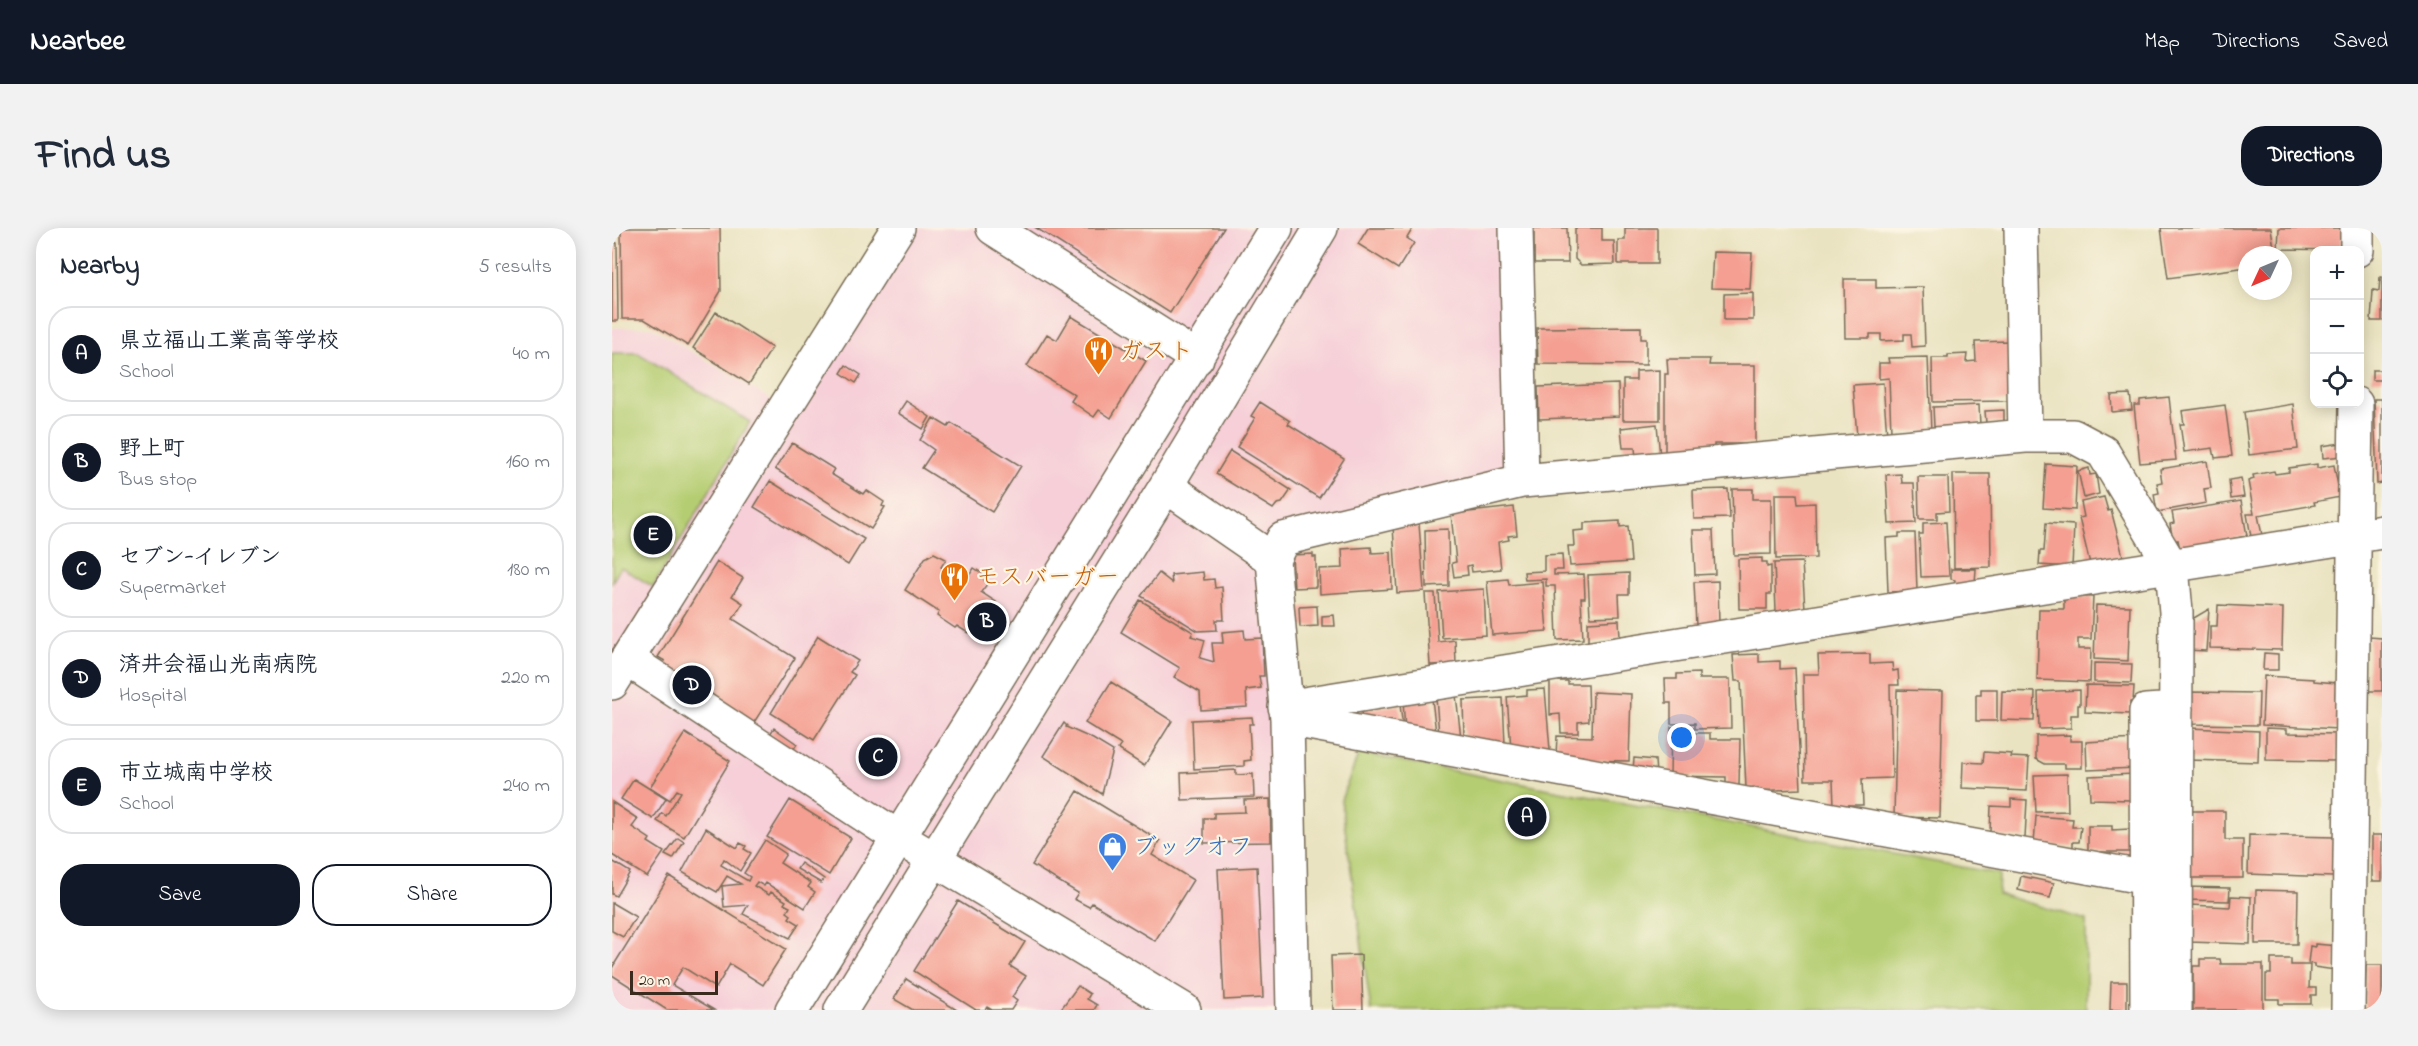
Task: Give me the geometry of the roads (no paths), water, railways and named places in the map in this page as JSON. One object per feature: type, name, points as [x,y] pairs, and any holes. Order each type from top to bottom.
[{"type":"street","points":[[898,228],[619,671],[899,838],[1173,1007]]},
{"type":"street","points":[[993,228],[1197,358]]},
{"type":"street","points":[[792,1010],[1276,228]]},
{"type":"street","points":[[842,1010],[933,859],[1166,486],[1322,228]]},
{"type":"street","points":[[1516,228],[1522,481]]},
{"type":"street","points":[[2021,228],[2025,436]]},
{"type":"street","points":[[2357,228],[2357,246]]},
{"type":"street","points":[[2348,1010],[2369,534],[2356,408]]},
{"type":"street","points":[[1293,1010],[1286,713],[1273,560],[1283,539],[1522,481],[2025,436],[2073,436],[2103,452],[2172,567],[2176,612],[2175,1010]]},
{"type":"street","points":[[1166,486],[1273,560]]},
{"type":"street","points":[[1286,713],[2369,534]]},
{"type":"street","points":[[2147,1010],[2146,711],[2176,709]]},
{"type":"street","points":[[1286,713],[2146,878]]},
{"type":"place","name":"ガスト","points":[[1098,376]]},
{"type":"place","name":"市立城南中学校","points":[[653,535]]},
{"type":"place","name":"モスバーガー","points":[[955,602]]},
{"type":"place","name":"野上町","points":[[987,622]]},
{"type":"place","name":"済井会福山光南病院","points":[[692,685]]},
{"type":"place","name":"セブン-イレブン","points":[[878,757]]},
{"type":"place","name":"県立福山工業高等学校","points":[[1527,817]]},
{"type":"place","name":"ブックオフ","points":[[1112,872]]}]
